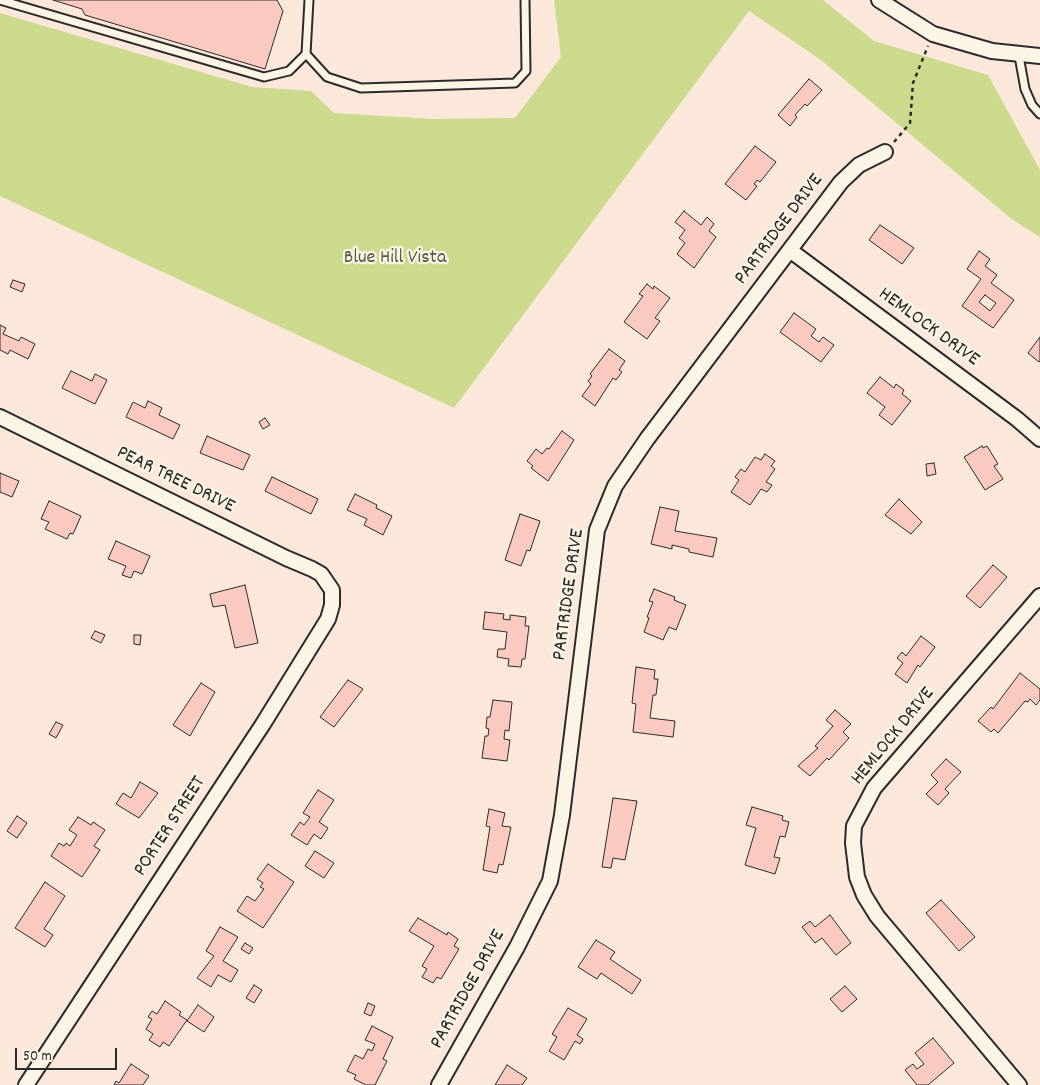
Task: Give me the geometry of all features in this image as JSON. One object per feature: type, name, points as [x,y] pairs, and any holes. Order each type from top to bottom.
[{"type":"street","points":[[879,0],[932,34],[964,44],[1019,56],[1040,56]]},
{"type":"street","name":"PARTRIDGE DRIVE","points":[[439,1085],[518,947],[550,881],[562,814],[597,530],[615,486],[686,387],[791,251],[841,182],[859,165],[885,152]]},
{"type":"street","name":"HEMLOCK DRIVE","points":[[791,251],[1040,438]]},
{"type":"street","name":"PEAR TREE DRIVE","points":[[0,417],[312,569],[321,574],[329,584]]},
{"type":"street","name":"PORTER STREET","points":[[26,1085],[263,724],[328,619],[332,605],[329,584]]},
{"type":"street","name":"HEMLOCK DRIVE","points":[[1019,1085],[877,916],[864,895],[858,876],[852,843],[854,826],[874,788],[1040,596]]},
{"type":"lane","points":[[0,0],[264,77],[288,71],[306,54],[309,0]]},
{"type":"lane","points":[[306,54],[327,77],[361,88],[515,84],[526,71],[525,0]]},
{"type":"lane","points":[[1019,56],[1024,89],[1032,105],[1040,114]]},
{"type":"path","points":[[885,152],[910,123],[914,83],[932,34]]},
{"type":"green space","name":"Blue Hill Vista","points":[[554,0],[823,0],[874,41],[988,75],[1040,170],[1040,237],[1013,220],[821,60],[749,11],[454,408],[0,196],[0,13],[252,87],[311,91],[334,113],[433,119],[515,118],[561,57]]},
{"type":"building","points":[[53,0],[277,0],[283,11],[265,69],[85,15],[82,9]]},
{"type":"building","points":[[809,79],[822,90],[807,106],[805,104],[795,115],[797,117],[790,126],[778,115]]},
{"type":"building","points":[[755,146],[776,162],[760,182],[757,180],[754,184],[757,186],[746,200],[725,184]]},
{"type":"building","points":[[684,211],[701,225],[707,217],[714,224],[709,231],[716,237],[694,268],[677,254],[685,243],[679,238],[685,230],[675,222]]},
{"type":"building","points":[[880,225],[914,248],[902,264],[869,240]]},
{"type":"building","points":[[979,251],[990,259],[985,266],[997,275],[991,283],[1014,300],[993,328],[962,306],[981,279],[967,269]],"holes":[[[985,295],[996,303],[990,311],[979,302]]]},
{"type":"building","points":[[13,280],[25,284],[22,292],[10,287]]},
{"type":"building","points":[[647,284],[653,289],[654,286],[670,298],[655,318],[660,321],[647,339],[624,322],[643,296],[639,294]]},
{"type":"building","points":[[794,313],[816,329],[811,336],[819,342],[823,337],[834,345],[821,362],[780,332]]},
{"type":"building","points":[[0,325],[6,328],[3,334],[19,341],[21,337],[35,344],[28,359],[10,350],[8,354],[0,350]]},
{"type":"building","points":[[1040,337],[1040,361],[1039,362],[1028,353]]},
{"type":"building","points":[[609,349],[625,361],[619,370],[622,372],[616,380],[613,378],[595,406],[582,396],[591,384],[588,381],[592,376],[590,374]]},
{"type":"building","points":[[71,371],[92,381],[95,374],[107,380],[95,404],[62,388]]},
{"type":"building","points":[[880,377],[894,388],[896,384],[904,390],[902,394],[911,401],[892,425],[879,415],[885,407],[867,393]]},
{"type":"building","points":[[148,401],[162,408],[159,415],[180,425],[173,439],[126,417],[133,402],[145,408]]},
{"type":"building","points":[[265,418],[270,425],[263,429],[259,422]]},
{"type":"building","points":[[562,431],[574,440],[548,481],[531,468],[533,466],[527,461],[536,449],[542,454],[547,448],[549,449]]},
{"type":"building","points":[[207,436],[250,455],[243,470],[200,453]]},
{"type":"building","points":[[982,446],[983,448],[987,446],[998,464],[994,466],[1003,479],[985,490],[964,457]]},
{"type":"building","points":[[765,454],[775,461],[771,466],[775,469],[766,482],[772,485],[767,492],[761,489],[750,505],[731,492],[739,480],[735,477],[741,469],[745,472],[755,457],[761,460]]},
{"type":"building","points":[[934,463],[936,474],[927,476],[926,464]]},
{"type":"building","points":[[0,473],[19,481],[12,497],[0,492]]},
{"type":"building","points":[[272,477],[318,499],[311,514],[265,491]]},
{"type":"building","points":[[355,494],[377,505],[376,508],[392,516],[383,535],[364,525],[367,519],[347,510]]},
{"type":"building","points":[[899,499],[922,522],[911,534],[885,515]]},
{"type":"building","points":[[49,501],[81,516],[73,534],[70,533],[67,539],[45,529],[49,522],[41,519]]},
{"type":"building","points":[[660,507],[679,511],[675,531],[717,538],[713,557],[689,552],[689,549],[672,545],[672,549],[651,544]]},
{"type":"building","points":[[520,514],[540,521],[530,551],[527,550],[521,566],[505,560]]},
{"type":"building","points":[[116,541],[150,556],[142,574],[134,571],[131,578],[122,575],[126,566],[108,559]]},
{"type":"building","points":[[993,565],[1007,577],[980,608],[966,596]]},
{"type":"building","points":[[245,585],[258,643],[235,648],[225,605],[213,607],[210,594]]},
{"type":"building","points":[[654,589],[675,597],[674,600],[686,605],[676,630],[669,627],[663,640],[644,632],[653,602],[649,601]]},
{"type":"building","points":[[485,612],[504,614],[503,619],[510,620],[510,615],[526,617],[525,626],[529,626],[525,659],[522,659],[521,667],[508,666],[509,659],[497,657],[498,649],[505,649],[507,632],[483,629]]},
{"type":"building","points":[[95,631],[105,635],[101,643],[91,638]]},
{"type":"building","points":[[134,635],[141,635],[140,645],[134,644]]},
{"type":"building","points":[[921,636],[935,647],[920,667],[918,665],[907,683],[895,674],[903,663],[897,658],[902,652],[906,656]]},
{"type":"building","points":[[636,667],[655,670],[654,679],[658,679],[656,695],[653,695],[650,718],[675,721],[673,737],[633,732],[636,704],[632,703]]},
{"type":"building","points":[[1020,673],[1040,689],[1040,700],[1036,705],[1030,699],[1028,702],[1025,701],[998,733],[994,729],[991,732],[978,721],[991,707],[993,709]]},
{"type":"building","points":[[348,680],[363,689],[334,727],[320,717]]},
{"type":"building","points":[[201,683],[215,692],[190,736],[173,725]]},
{"type":"building","points":[[493,700],[512,702],[509,731],[505,730],[504,739],[510,740],[507,761],[482,758],[485,736],[488,736],[489,729],[486,728],[487,717],[490,717]]},
{"type":"building","points":[[835,710],[851,724],[843,732],[849,738],[829,760],[827,758],[810,776],[798,766],[818,748],[815,746],[833,726],[826,720]]},
{"type":"building","points":[[56,722],[63,725],[56,738],[49,734]]},
{"type":"building","points":[[946,759],[961,772],[945,789],[949,793],[938,805],[926,794],[938,782],[931,775]]},
{"type":"building","points":[[140,782],[158,793],[139,818],[116,804],[123,793],[131,798]]},
{"type":"building","points":[[318,790],[334,800],[319,822],[328,828],[321,839],[314,834],[307,845],[291,835],[300,822],[304,825],[310,817],[303,813]]},
{"type":"building","points":[[613,798],[637,801],[625,860],[613,858],[611,868],[602,867]]},
{"type":"building","points":[[752,807],[783,816],[782,820],[789,822],[785,837],[780,836],[774,857],[780,858],[775,874],[745,865],[756,828],[746,825]]},
{"type":"building","points":[[489,809],[505,813],[502,826],[511,827],[503,865],[499,864],[497,873],[483,870],[490,827],[486,826]]},
{"type":"building","points":[[17,816],[27,823],[17,838],[7,831]]},
{"type":"building","points":[[78,817],[91,825],[93,822],[105,830],[94,846],[100,850],[82,877],[51,856],[59,843],[64,846],[66,843],[70,846],[77,835],[69,830]]},
{"type":"building","points":[[315,851],[334,863],[324,878],[305,866]]},
{"type":"building","points":[[268,864],[294,882],[263,928],[237,911],[247,896],[255,901],[264,889],[260,887],[263,883],[257,879]]},
{"type":"building","points":[[45,882],[65,896],[44,929],[53,935],[45,947],[15,928]]},
{"type":"building","points":[[941,900],[975,937],[959,951],[926,913]]},
{"type":"building","points":[[830,915],[851,943],[836,955],[822,938],[815,943],[802,927],[810,921],[815,927]]},
{"type":"building","points":[[418,918],[447,935],[448,932],[458,939],[454,946],[459,949],[441,979],[437,977],[433,983],[422,977],[427,969],[422,966],[434,946],[409,931]]},
{"type":"building","points":[[220,927],[238,937],[223,961],[238,970],[231,982],[218,975],[211,987],[197,978],[214,956],[206,951]]},
{"type":"building","points":[[596,940],[615,952],[610,959],[641,980],[632,994],[601,973],[597,979],[578,967]]},
{"type":"building","points":[[245,943],[253,948],[249,954],[241,949]]},
{"type":"building","points":[[254,985],[262,990],[254,1003],[246,998]]},
{"type":"building","points":[[845,986],[857,999],[842,1012],[830,999]]},
{"type":"building","points":[[165,1001],[181,1012],[179,1015],[187,1020],[169,1046],[163,1042],[160,1047],[149,1040],[153,1034],[146,1029],[152,1019],[148,1017],[152,1011],[157,1014]]},
{"type":"building","points":[[368,1003],[375,1006],[371,1016],[364,1013]]},
{"type":"building","points":[[198,1005],[214,1017],[204,1032],[187,1021]]},
{"type":"building","points":[[568,1008],[587,1019],[577,1035],[583,1039],[580,1044],[575,1041],[564,1060],[549,1051],[557,1037],[552,1034]]},
{"type":"building","points":[[372,1026],[393,1037],[383,1059],[387,1061],[375,1085],[366,1085],[354,1079],[356,1075],[347,1071],[355,1055],[363,1059],[368,1049],[372,1051],[375,1044],[365,1040]]},
{"type":"building","points":[[933,1038],[954,1063],[928,1085],[917,1085],[905,1070],[913,1064],[917,1069],[924,1064],[915,1053]]},
{"type":"building","points":[[131,1064],[149,1076],[143,1085],[114,1085],[116,1081],[119,1083]]},
{"type":"building","points":[[507,1065],[527,1078],[522,1085],[495,1085]]}]
